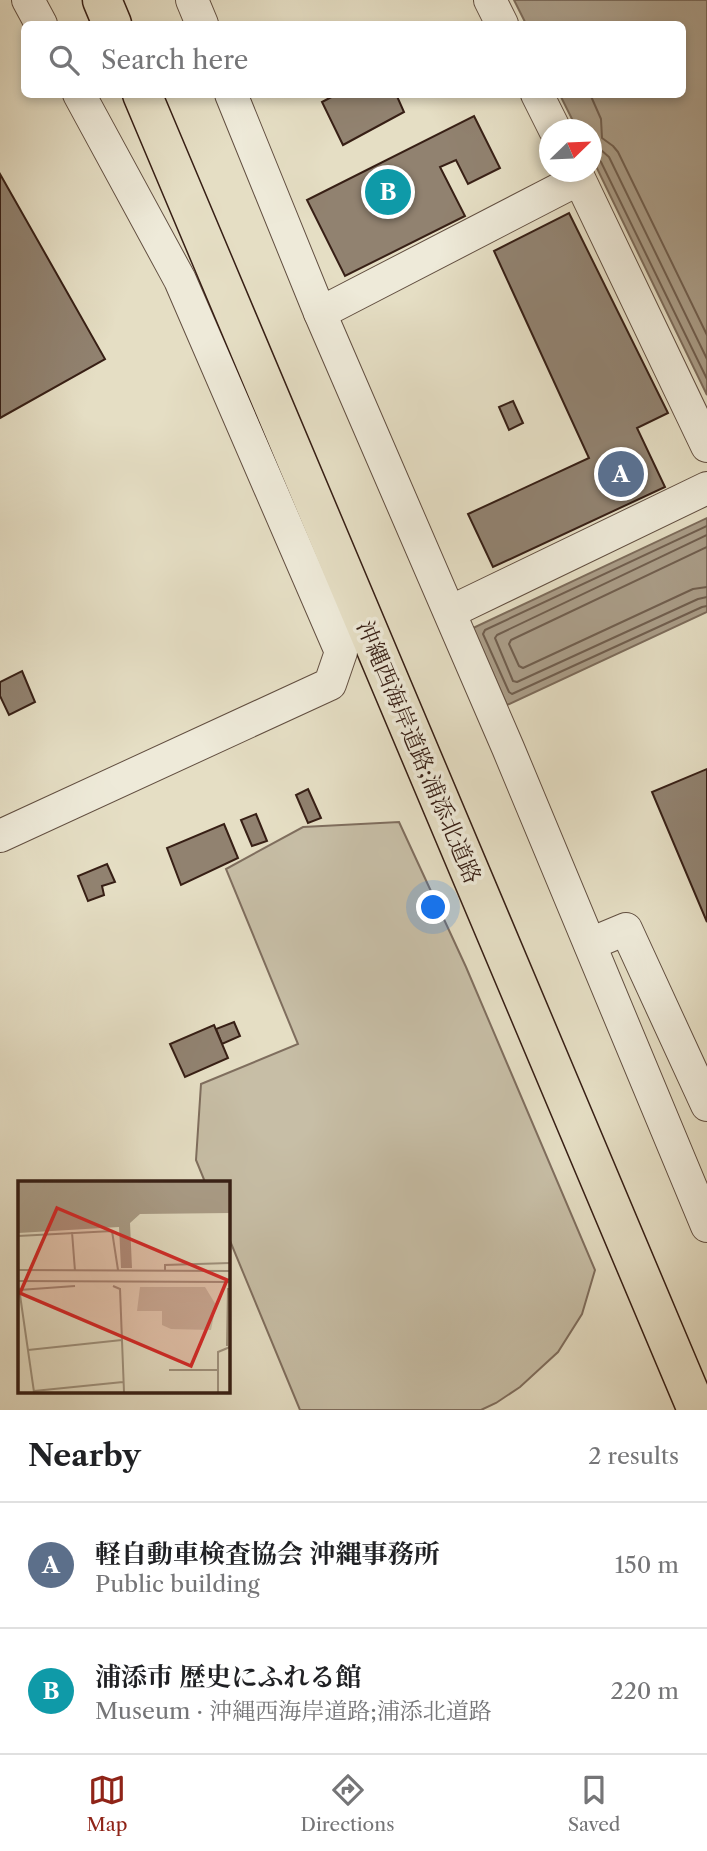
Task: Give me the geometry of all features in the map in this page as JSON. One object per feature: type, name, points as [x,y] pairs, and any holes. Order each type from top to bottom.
[{"type":"highway","points":[[102,0],[111,21]]},
{"type":"highway","name":"沖縄西海岸道路;浦添北道路","points":[[144,98],[697,1410]]},
{"type":"street","points":[[28,0],[39,21]]},
{"type":"street","points":[[192,0],[201,21]]},
{"type":"street","points":[[490,0],[500,21]]},
{"type":"street","points":[[0,836],[330,684],[341,652],[180,280],[81,98]]},
{"type":"street","points":[[233,98],[320,313],[508,748],[707,1226]]},
{"type":"street","points":[[539,98],[550,119]]},
{"type":"street","points":[[320,313],[564,182]]},
{"type":"street","points":[[580,182],[707,446]]},
{"type":"street","points":[[450,612],[707,488]]},
{"type":"street","points":[[590,944],[626,929],[707,1105]]},
{"type":"shaded area","points":[[399,822],[466,967],[595,1270],[582,1314],[558,1352],[520,1387],[481,1410],[300,1410],[229,1238],[229,1181],[205,1181],[196,1160],[201,1084],[298,1044],[226,869],[303,827]]},
{"type":"water","points":[[514,0],[707,0],[707,395],[602,179],[602,119],[572,119],[562,98],[686,98],[686,21],[524,21]]},
{"type":"water","points":[[707,518],[707,612],[507,705],[473,628]]},
{"type":"building","points":[[330,98],[398,98],[404,112],[343,145],[322,102]]},
{"type":"building","points":[[474,116],[500,168],[468,184],[456,160],[440,167],[465,216],[345,276],[307,200]]},
{"type":"building","points":[[0,174],[105,359],[0,418]]},
{"type":"building","points":[[569,213],[668,413],[637,428],[665,487],[493,567],[468,514],[589,458],[494,251]]},
{"type":"building","points":[[513,401],[523,423],[509,430],[499,407]]},
{"type":"building","points":[[22,671],[35,702],[9,715],[0,696],[0,682]]},
{"type":"building","points":[[707,769],[707,922],[652,792]]},
{"type":"building","points":[[308,789],[321,818],[308,823],[296,795]]},
{"type":"building","points":[[256,814],[267,841],[252,846],[241,820]]},
{"type":"building","points":[[224,824],[238,858],[181,885],[167,848]]},
{"type":"building","points":[[107,864],[115,882],[102,886],[104,895],[88,901],[78,876]]},
{"type":"building","points":[[234,1022],[240,1036],[222,1044],[216,1029]]},
{"type":"building","points":[[214,1025],[228,1058],[185,1077],[170,1044]]},
{"type":"place","name":"浦添市 歴史にふれる館","points":[[388,192]]},
{"type":"place","name":"軽自動車検査協会 沖縄事務所","points":[[621,474]]}]
